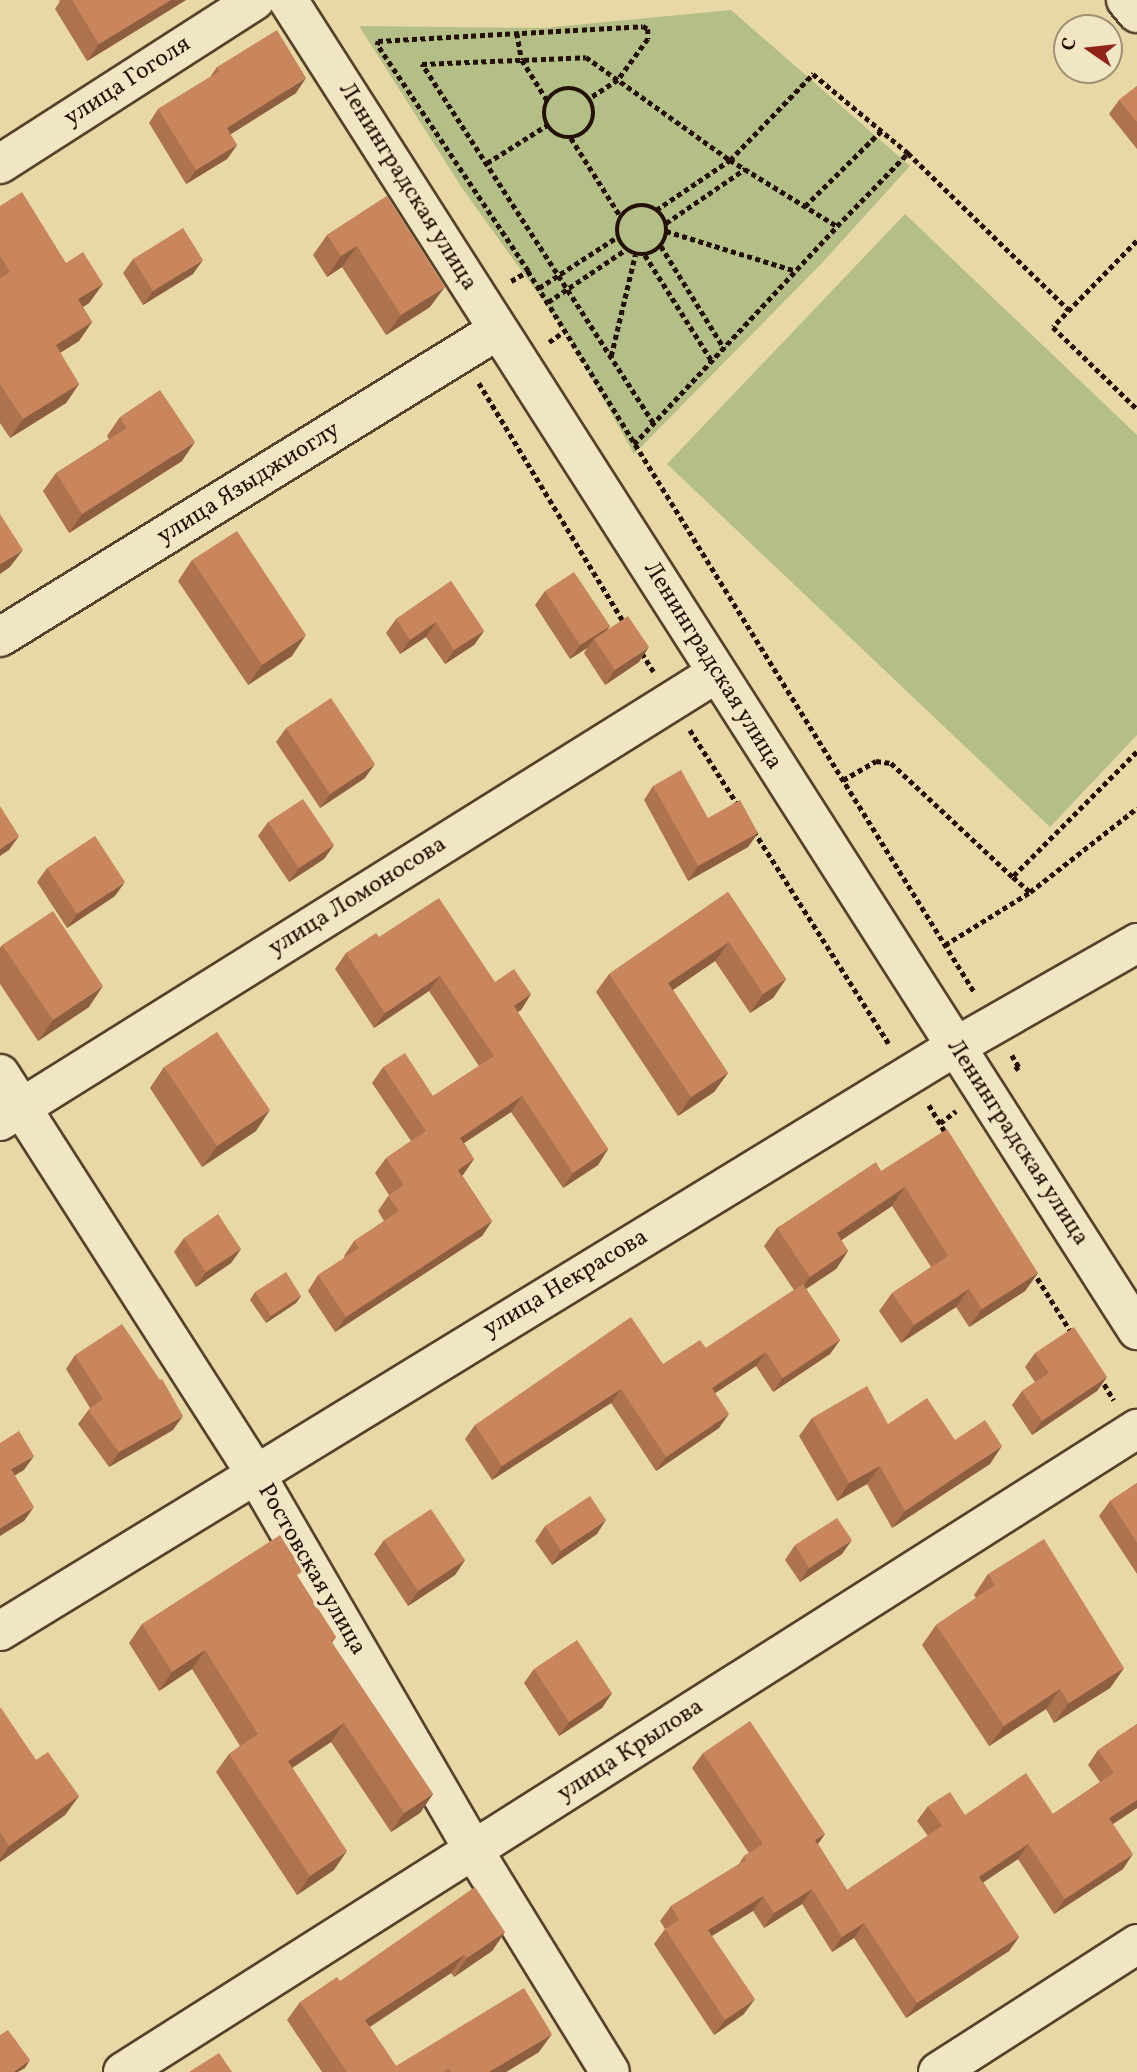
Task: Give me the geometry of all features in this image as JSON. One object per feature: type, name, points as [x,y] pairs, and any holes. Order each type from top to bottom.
[{"type":"street","name":"улица Гоголя","points":[[0,164],[255,0]]},
{"type":"street","name":"Ленинградская улица","points":[[288,0],[1137,1330]]},
{"type":"street","points":[[1126,0],[1137,13]]},
{"type":"street","name":"улица Языджиоглу","points":[[0,637],[460,354],[489,315]]},
{"type":"street","name":"улица Ломоносова","points":[[11,1115],[717,673]]},
{"type":"street","name":"улица Некрасова","points":[[0,1631],[955,1047],[1137,943]]},
{"type":"street","name":"Ростовская улица","points":[[0,1074],[11,1115],[255,1473],[474,1851],[610,2072]]},
{"type":"street","name":"улица Крылова","points":[[124,2072],[1135,1429]]},
{"type":"street","points":[[938,2072],[1137,1944]]},
{"type":"path","points":[[589,99],[618,80],[648,39],[648,29],[643,26],[378,41],[377,45],[548,302],[995,1024]]},
{"type":"path","points":[[517,33],[522,60],[548,101]]},
{"type":"path","points":[[653,423],[422,64],[586,57],[730,160],[838,226]]},
{"type":"path","points":[[656,210],[730,160],[813,74],[908,153],[1069,310]]},
{"type":"path","points":[[562,88],[576,89],[589,99],[594,107],[594,120],[587,132],[571,138],[562,138],[547,125],[544,106],[551,95],[562,88]]},
{"type":"path","points":[[487,163],[547,125]]},
{"type":"path","points":[[805,206],[881,131]]},
{"type":"path","points":[[571,138],[621,217]]},
{"type":"path","points":[[634,444],[908,153]]},
{"type":"path","points":[[666,223],[745,169]]},
{"type":"path","points":[[635,205],[649,206],[656,210],[666,223],[661,246],[645,256],[626,250],[617,237],[617,223],[621,217],[635,205]]},
{"type":"path","points":[[666,231],[796,271]]},
{"type":"path","points":[[539,288],[617,237]]},
{"type":"path","points":[[1137,241],[1053,327],[1137,409]]},
{"type":"path","points":[[661,246],[724,348]]},
{"type":"path","points":[[548,302],[626,250]]},
{"type":"path","points":[[611,356],[635,255]]},
{"type":"path","points":[[645,256],[712,361]]},
{"type":"path","points":[[489,315],[528,271]]},
{"type":"path","points":[[460,354],[629,631]]},
{"type":"path","points":[[636,643],[745,816]]},
{"type":"path","points":[[1013,877],[1137,752]]},
{"type":"path","points":[[843,780],[876,761],[891,763],[1030,892]]},
{"type":"path","points":[[945,945],[1030,892],[1137,808]]},
{"type":"path","points":[[752,828],[947,1135]]},
{"type":"path","points":[[1029,1265],[1074,1336]]},
{"type":"path","points":[[1097,1371],[1135,1429]]},
{"type":"green space","points":[[731,10],[910,166],[821,264],[634,454],[565,331],[462,188],[359,26],[544,28]]},
{"type":"green space","points":[[905,214],[1137,435],[1137,735],[1050,827],[667,464]]},
{"type":"building","points":[[72,0],[171,0],[99,44]]},
{"type":"building","points":[[277,30],[306,78],[227,128],[237,145],[196,170],[158,109],[220,71],[217,67]]},
{"type":"building","points":[[1137,86],[1137,122],[1119,100]]},
{"type":"building","points":[[22,192],[66,263],[83,252],[103,284],[78,299],[92,322],[56,345],[79,384],[23,419],[0,384],[0,278],[10,272],[0,256],[0,206]]},
{"type":"building","points":[[387,196],[445,287],[401,315],[357,246],[341,256],[327,235]]},
{"type":"building","points":[[183,228],[203,260],[153,291],[133,259]]},
{"type":"building","points":[[160,390],[195,442],[82,514],[56,473],[127,428],[120,417]]},
{"type":"building","points":[[0,514],[23,550],[0,564]]},
{"type":"building","points":[[237,531],[306,635],[262,665],[192,560]]},
{"type":"building","points":[[574,572],[610,626],[580,645],[545,591]]},
{"type":"building","points":[[451,581],[484,631],[454,650],[436,622],[410,640],[396,619]]},
{"type":"building","points":[[628,616],[649,647],[615,670],[594,639]]},
{"type":"building","points":[[331,698],[375,764],[330,794],[286,728]]},
{"type":"building","points":[[681,770],[708,818],[740,800],[758,833],[698,866],[653,786]]},
{"type":"building","points":[[303,799],[334,845],[299,868],[268,822]]},
{"type":"building","points":[[0,806],[19,836],[0,849]]},
{"type":"building","points":[[95,836],[125,882],[77,914],[47,868]]},
{"type":"building","points":[[728,892],[786,979],[763,994],[729,942],[668,983],[728,1073],[691,1097],[609,974]]},
{"type":"building","points":[[439,898],[495,982],[514,969],[531,994],[514,1006],[608,1149],[573,1173],[522,1096],[460,1138],[474,1159],[458,1170],[492,1221],[346,1317],[318,1275],[359,1248],[354,1241],[399,1211],[388,1196],[404,1185],[386,1158],[426,1131],[383,1067],[405,1053],[433,1096],[494,1056],[440,976],[385,1013],[346,953],[376,933],[379,937]]},
{"type":"building","points":[[53,911],[103,986],[53,1020],[2,945]]},
{"type":"building","points":[[217,1032],[270,1110],[217,1146],[164,1067]]},
{"type":"building","points":[[947,1129],[1038,1273],[982,1309],[969,1289],[914,1325],[892,1293],[948,1256],[905,1187],[837,1233],[848,1251],[810,1277],[777,1228],[876,1162],[881,1171]]},
{"type":"building","points":[[218,1214],[241,1249],[206,1272],[184,1238]]},
{"type":"building","points":[[286,1272],[301,1296],[271,1316],[255,1292]]},
{"type":"building","points":[[803,1284],[840,1340],[783,1378],[766,1352],[712,1388],[729,1414],[666,1457],[621,1389],[502,1466],[475,1425],[631,1317],[663,1364],[700,1340],[706,1348]]},
{"type":"building","points":[[122,1324],[160,1380],[162,1379],[183,1416],[119,1452],[88,1410],[103,1399],[75,1355]]},
{"type":"building","points":[[1074,1327],[1107,1377],[1042,1421],[1022,1391],[1049,1373],[1035,1353]]},
{"type":"building","points":[[867,1386],[888,1424],[927,1398],[955,1440],[985,1420],[1002,1446],[905,1511],[880,1466],[849,1483],[812,1418]]},
{"type":"building","points":[[19,1431],[34,1456],[11,1469],[34,1507],[0,1528],[0,1443]]},
{"type":"building","points":[[1137,1483],[1137,1543],[1110,1501]]},
{"type":"building","points":[[590,1496],[606,1520],[561,1551],[545,1526]]},
{"type":"building","points":[[431,1509],[465,1560],[418,1591],[384,1540]]},
{"type":"building","points":[[837,1518],[852,1540],[809,1568],[795,1545]]},
{"type":"building","points":[[280,1535],[303,1571],[297,1575],[336,1637],[331,1641],[433,1794],[404,1813],[344,1723],[288,1761],[347,1851],[310,1876],[229,1754],[258,1734],[205,1650],[172,1672],[142,1624]]},
{"type":"building","points":[[1044,1539],[1124,1668],[1069,1703],[1060,1689],[1004,1726],[936,1625],[995,1585],[988,1574]]},
{"type":"building","points":[[577,1640],[612,1693],[569,1722],[534,1669]]},
{"type":"building","points":[[0,1708],[36,1760],[48,1752],[79,1796],[9,1846],[0,1832]]},
{"type":"building","points":[[750,1721],[825,1834],[815,1840],[847,1890],[942,1826],[928,1806],[950,1792],[965,1815],[1026,1773],[1053,1814],[1114,1773],[1098,1750],[1137,1724],[1137,1800],[1109,1818],[1133,1854],[1065,1899],[1028,1844],[979,1877],[1019,1937],[917,2003],[864,1923],[842,1937],[812,1889],[774,1913],[763,1896],[708,1930],[755,1999],[725,2020],[665,1929],[679,1920],[671,1906],[746,1860],[744,1856],[763,1844],[703,1753]]},
{"type":"building","points":[[475,1887],[505,1932],[467,1958],[464,1955],[365,2020],[396,2066],[524,1988],[552,2034],[489,2072],[451,2072],[448,2068],[443,2072],[347,2072],[300,2002],[337,1977],[340,1981]]},
{"type":"building","points":[[8,2030],[30,2060],[13,2072],[0,2072],[0,2035]]},
{"type":"building","points":[[219,2053],[232,2072],[189,2072]]}]
